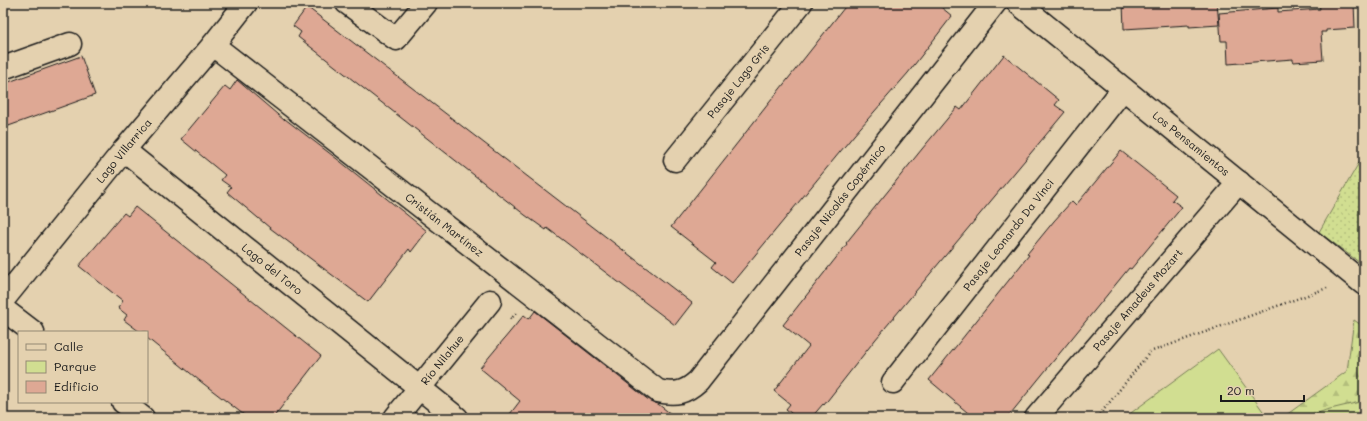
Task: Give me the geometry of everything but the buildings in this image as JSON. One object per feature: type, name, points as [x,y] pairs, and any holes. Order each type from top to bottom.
[{"type":"street","name":"Lago Villarrica","points":[[3,300],[124,150],[213,45],[246,3]]},
{"type":"street","points":[[347,3],[396,39],[426,3]]},
{"type":"street","name":"Pasaje Lago Gris","points":[[674,160],[801,3]]},
{"type":"street","name":"Pasaje Nicolás Copérnico","points":[[680,393],[698,381],[995,3]]},
{"type":"street","name":"Los Pensamientos","points":[[1018,3],[1360,280]]},
{"type":"street","points":[[3,68],[70,44]]},
{"type":"street","name":"Cristián Martínez","points":[[213,45],[658,391],[680,393]]},
{"type":"street","name":"Pasaje Leonardo Da Vinci","points":[[893,382],[1123,89]]},
{"type":"street","name":"Lago del Toro","points":[[124,150],[419,389],[457,418]]},
{"type":"street","name":"Pasaje Amadeus Mozart","points":[[1036,418],[1239,182]]},
{"type":"street","name":"Río Nilahue","points":[[395,418],[490,301]]},
{"type":"street","points":[[3,309],[32,331]]},
{"type":"street","points":[[124,403],[143,418]]},
{"type":"path","points":[[1097,418],[1150,352],[1360,280]]},
{"type":"green space","points":[[1364,154],[1364,266],[1319,232]]},
{"type":"green space","points":[[1354,320],[1364,327],[1364,418],[1282,418],[1347,371]]},
{"type":"green space","points":[[1218,349],[1268,418],[1124,418]]},
{"type":"green space","points":[[1364,401],[1364,416],[1356,418],[1305,418],[1326,410]]}]
